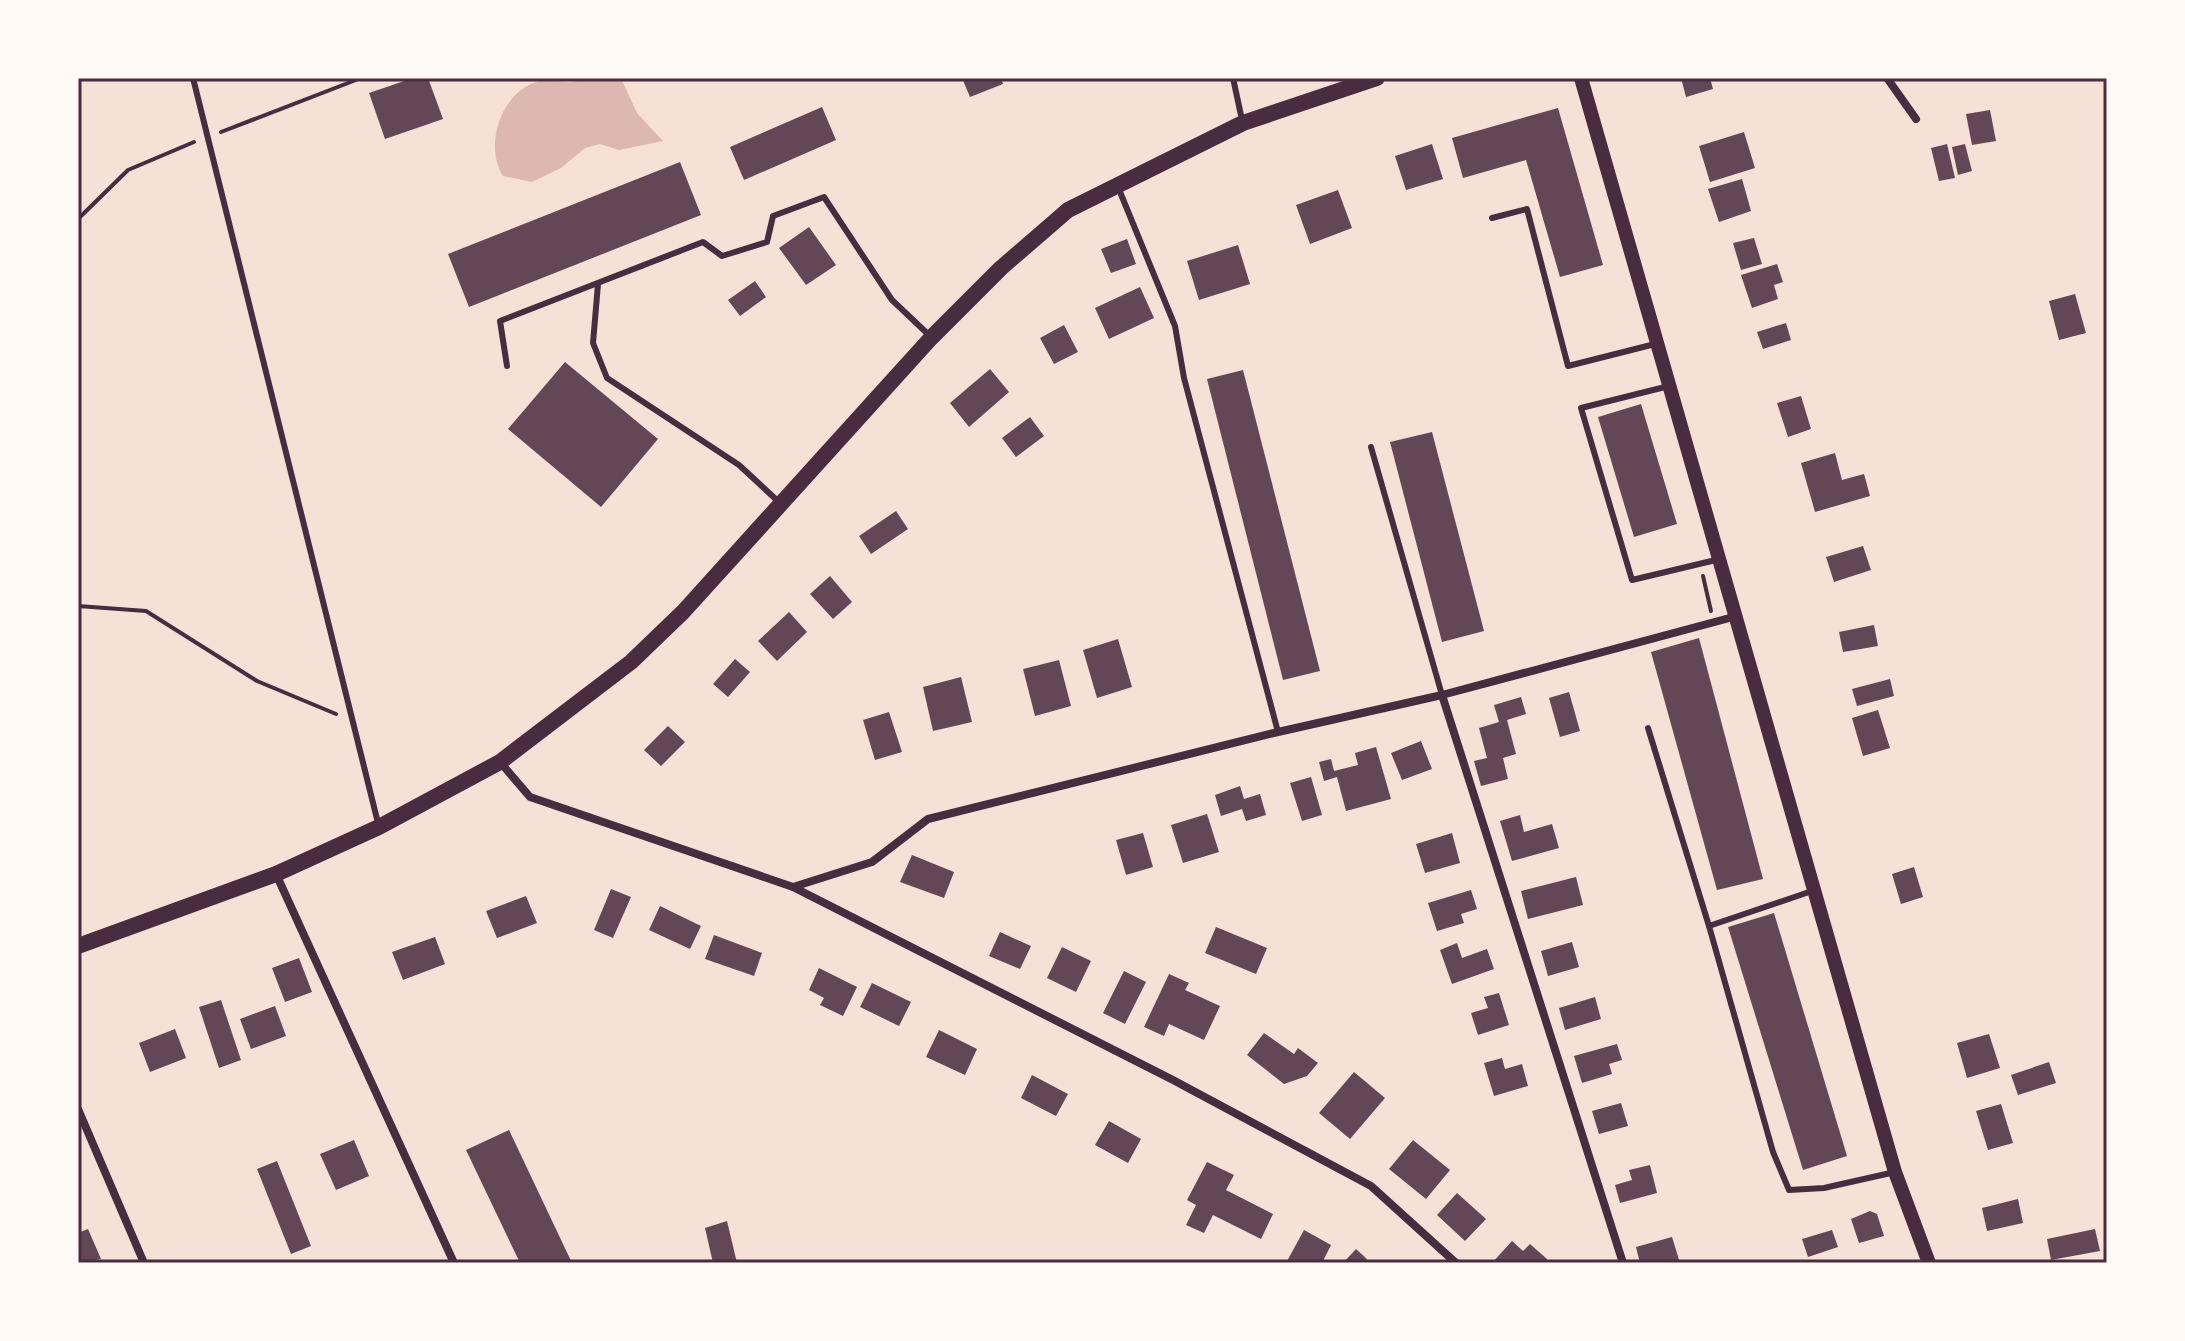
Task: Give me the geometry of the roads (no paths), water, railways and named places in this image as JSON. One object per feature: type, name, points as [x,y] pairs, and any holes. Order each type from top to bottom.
[{"type":"main road","points":[[78,946],[276,874],[379,827],[500,762],[631,662],[683,612],[931,338],[1037,234],[1068,210],[1243,123],[1377,78]]},
{"type":"street","points":[[1581,78],[1895,1172],[1929,1263]]},
{"type":"street","points":[[1887,78],[1916,119]]},
{"type":"street","points":[[793,887],[872,862],[928,819],[1278,732],[1442,695],[1737,616]]},
{"type":"street","points":[[1442,695],[1623,1263]]},
{"type":"street","points":[[500,762],[530,797],[793,887],[1173,1080],[1371,1186],[1456,1263]]},
{"type":"street","points":[[276,874],[454,1263]]},
{"type":"street","points":[[78,1109],[144,1263]]},
{"type":"lane","points":[[193,78],[379,827]]},
{"type":"lane","points":[[1233,78],[1243,123]]},
{"type":"lane","points":[[1117,184],[1175,326],[1184,378],[1278,732]]},
{"type":"lane","points":[[507,366],[500,321],[703,242],[722,256],[767,242],[773,216],[824,197],[892,300],[931,338]]},
{"type":"lane","points":[[1492,218],[1527,209],[1568,366],[1659,343]]},
{"type":"lane","points":[[598,284],[593,343],[607,378],[739,465],[781,504]]},
{"type":"lane","points":[[1671,386],[1581,408],[1632,580],[1720,559]]},
{"type":"lane","points":[[1371,447],[1442,695]]},
{"type":"lane","points":[[1648,728],[1709,926],[1773,1152],[1789,1190],[1824,1188],[1895,1172]]},
{"type":"lane","points":[[1709,926],[1814,890]]}]
